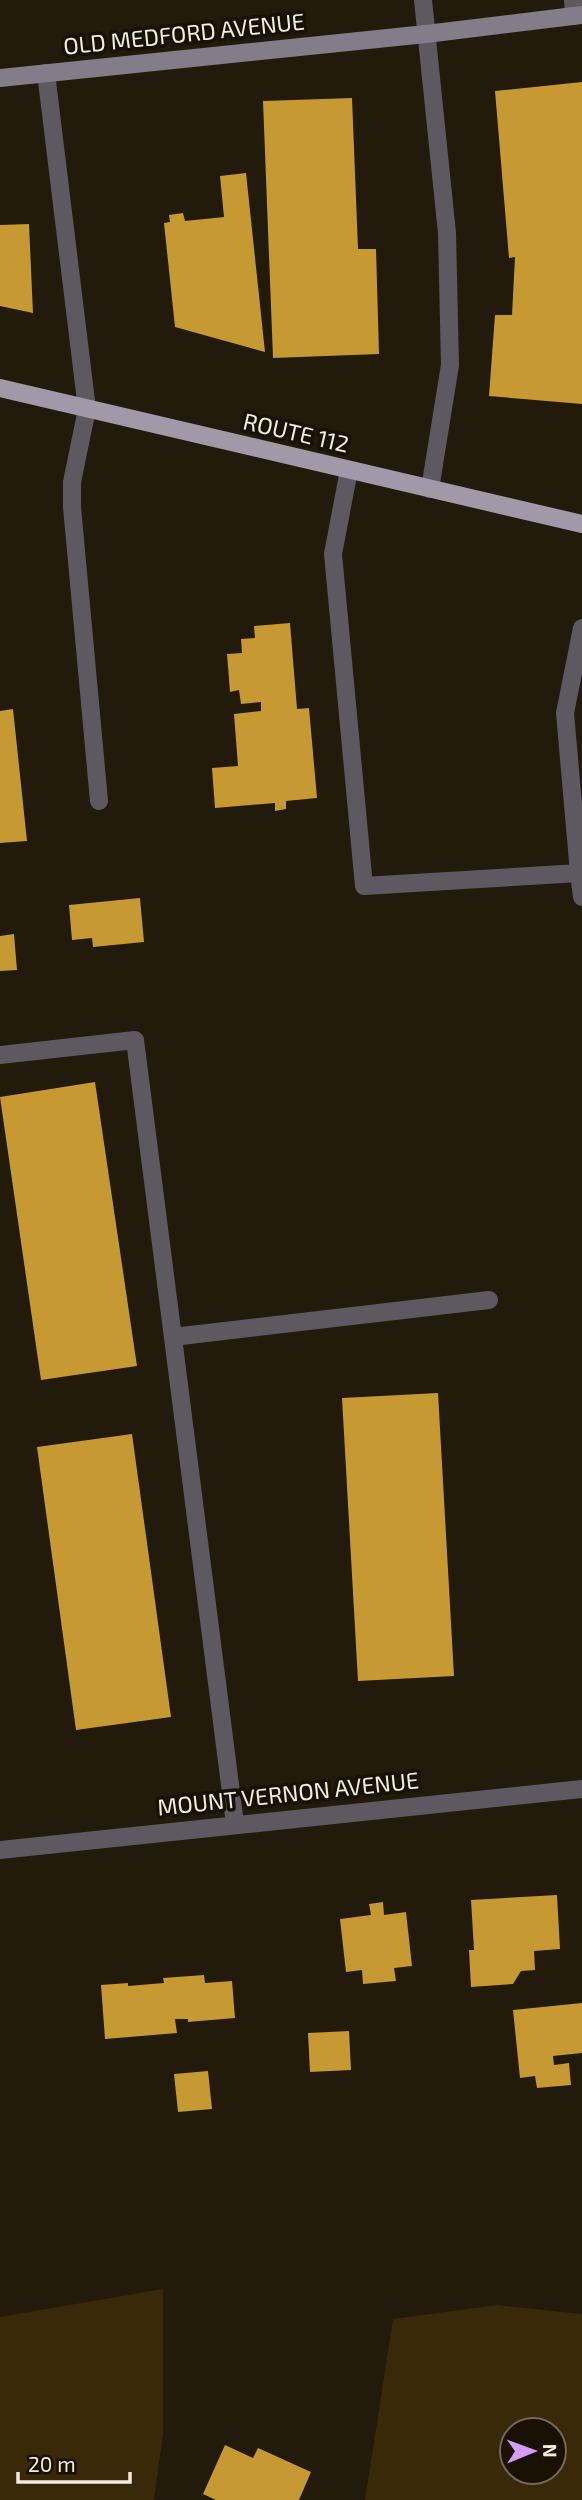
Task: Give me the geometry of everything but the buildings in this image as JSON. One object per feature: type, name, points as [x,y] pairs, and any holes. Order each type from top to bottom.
[{"type":"main road","name":"ROUTE 112","points":[[0,388],[582,524]]},
{"type":"street","points":[[423,0],[447,233],[450,365],[430,489]]},
{"type":"street","name":"OLD MEDFORD AVENUE","points":[[0,78],[426,34],[576,10]]},
{"type":"street","points":[[46,73],[87,410],[72,482],[72,507],[99,800]]},
{"type":"street","points":[[349,470],[333,554],[365,886],[579,873]]},
{"type":"street","points":[[582,628],[565,713],[582,897]]},
{"type":"street","points":[[0,1055],[135,1040],[235,1824]]},
{"type":"street","points":[[173,1338],[489,1300]]},
{"type":"street","name":"MOUNT VERNON AVENUE","points":[[0,1850],[582,1789]]},
{"type":"shaded area","points":[[163,2289],[163,2433],[154,2500],[0,2500],[0,2317]]},
{"type":"shaded area","points":[[497,2305],[582,2314],[582,2500],[365,2500],[393,2319]]}]
